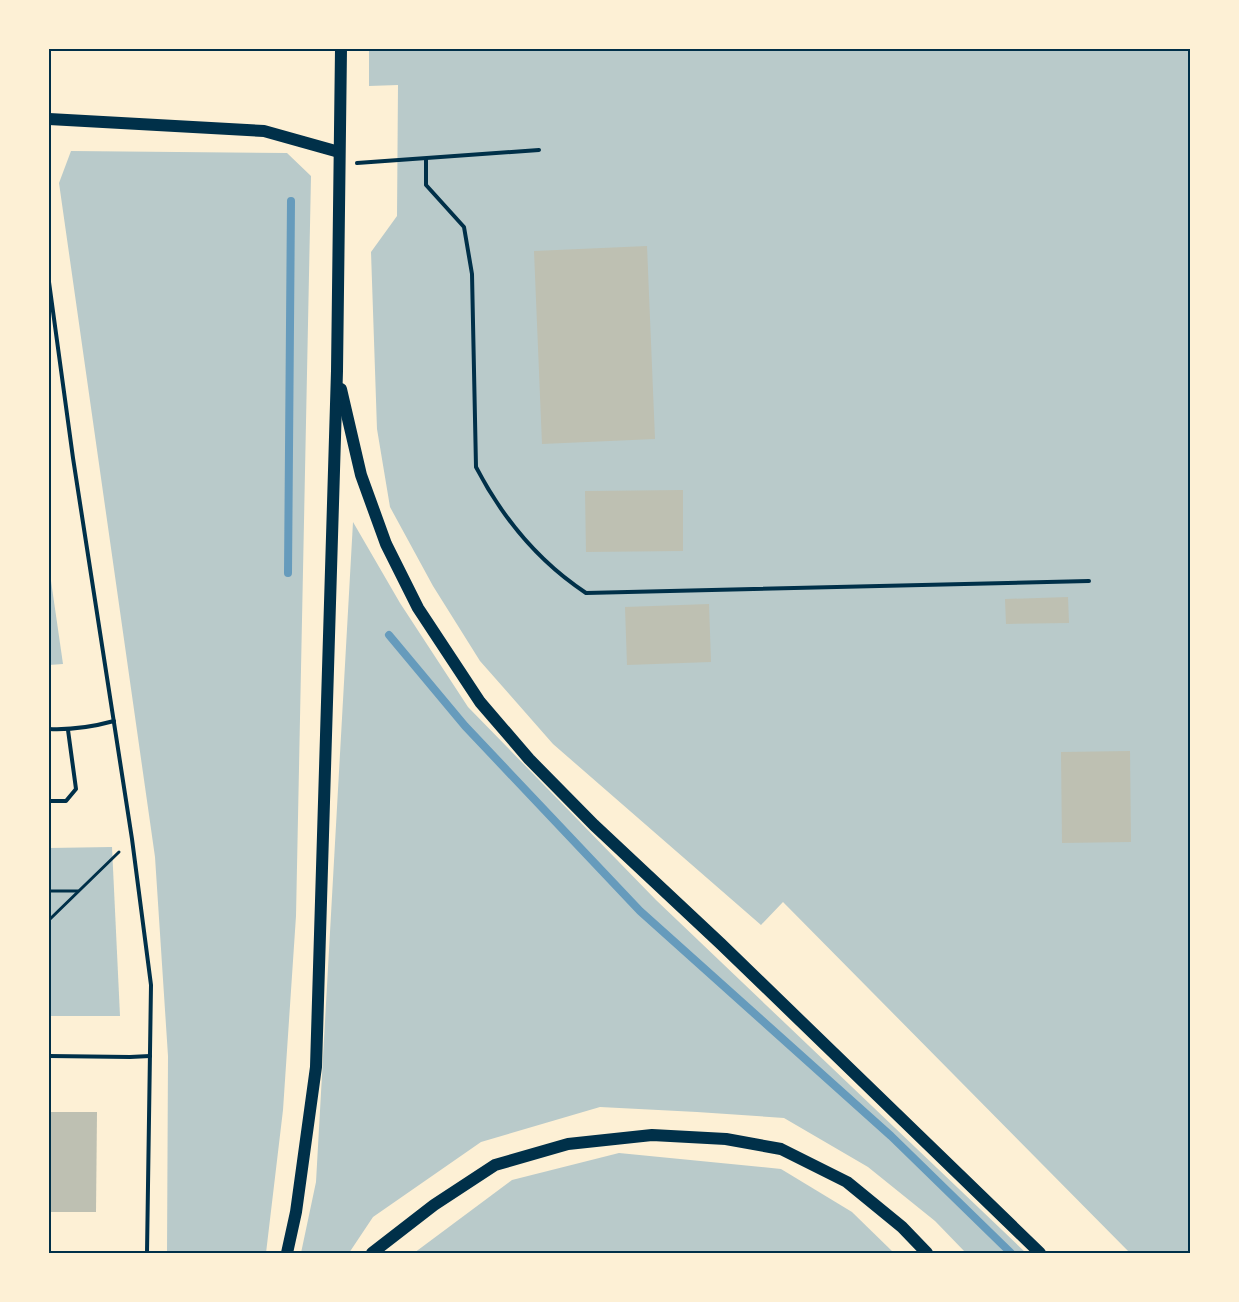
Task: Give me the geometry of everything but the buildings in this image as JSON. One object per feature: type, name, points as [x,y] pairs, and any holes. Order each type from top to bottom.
[{"type":"main road","points":[[286,1253],[296,1212],[316,1067],[337,370],[342,49]]},
{"type":"main road","points":[[49,119],[264,131],[339,152]]},
{"type":"main road","points":[[337,370],[360,475],[386,544],[418,608],[480,702],[529,759],[594,826],[721,944],[1040,1253]]},
{"type":"main road","points":[[372,1253],[434,1205],[495,1165],[568,1144],[652,1136],[726,1140],[781,1149],[847,1182],[902,1226],[927,1253]]},
{"type":"lane","points":[[357,163],[539,150]]},
{"type":"lane","points":[[426,159],[426,185],[464,227],[472,274],[476,467],[486,486],[521,536],[579,589],[586,593],[1089,581]]},
{"type":"lane","points":[[49,282],[132,839],[151,985],[147,1253]]},
{"type":"lane","points":[[49,730],[94,727],[114,721]]},
{"type":"lane","points":[[49,801],[66,801],[76,788],[68,730]]},
{"type":"lane","points":[[49,1056],[150,1056]]},
{"type":"path","points":[[49,920],[132,839]]},
{"type":"path","points":[[49,892],[79,891]]},
{"type":"shaded area","points":[[369,49],[1190,49],[1190,1253],[1130,1253],[783,902],[761,925],[553,744],[480,661],[433,586],[390,507],[377,429],[371,252],[397,216],[398,85],[369,86]]},
{"type":"shaded area","points":[[71,151],[287,153],[311,176],[296,916],[283,1110],[266,1253],[167,1253],[168,1056],[155,857],[59,183]]},
{"type":"shaded area","points":[[353,522],[400,603],[468,707],[656,900],[1026,1253],[966,1253],[935,1221],[868,1167],[784,1118],[600,1107],[481,1142],[373,1217],[349,1253],[301,1253],[316,1182]]},
{"type":"shaded area","points":[[49,567],[63,664],[49,665]]},
{"type":"shaded area","points":[[112,847],[120,1016],[49,1016],[49,848]]},
{"type":"shaded area","points":[[619,1153],[781,1169],[852,1212],[894,1253],[414,1253],[512,1180]]},
{"type":"waterway","points":[[288,573],[291,201]]},
{"type":"waterway","points":[[389,635],[465,726],[640,911],[891,1136],[1011,1253]]}]
